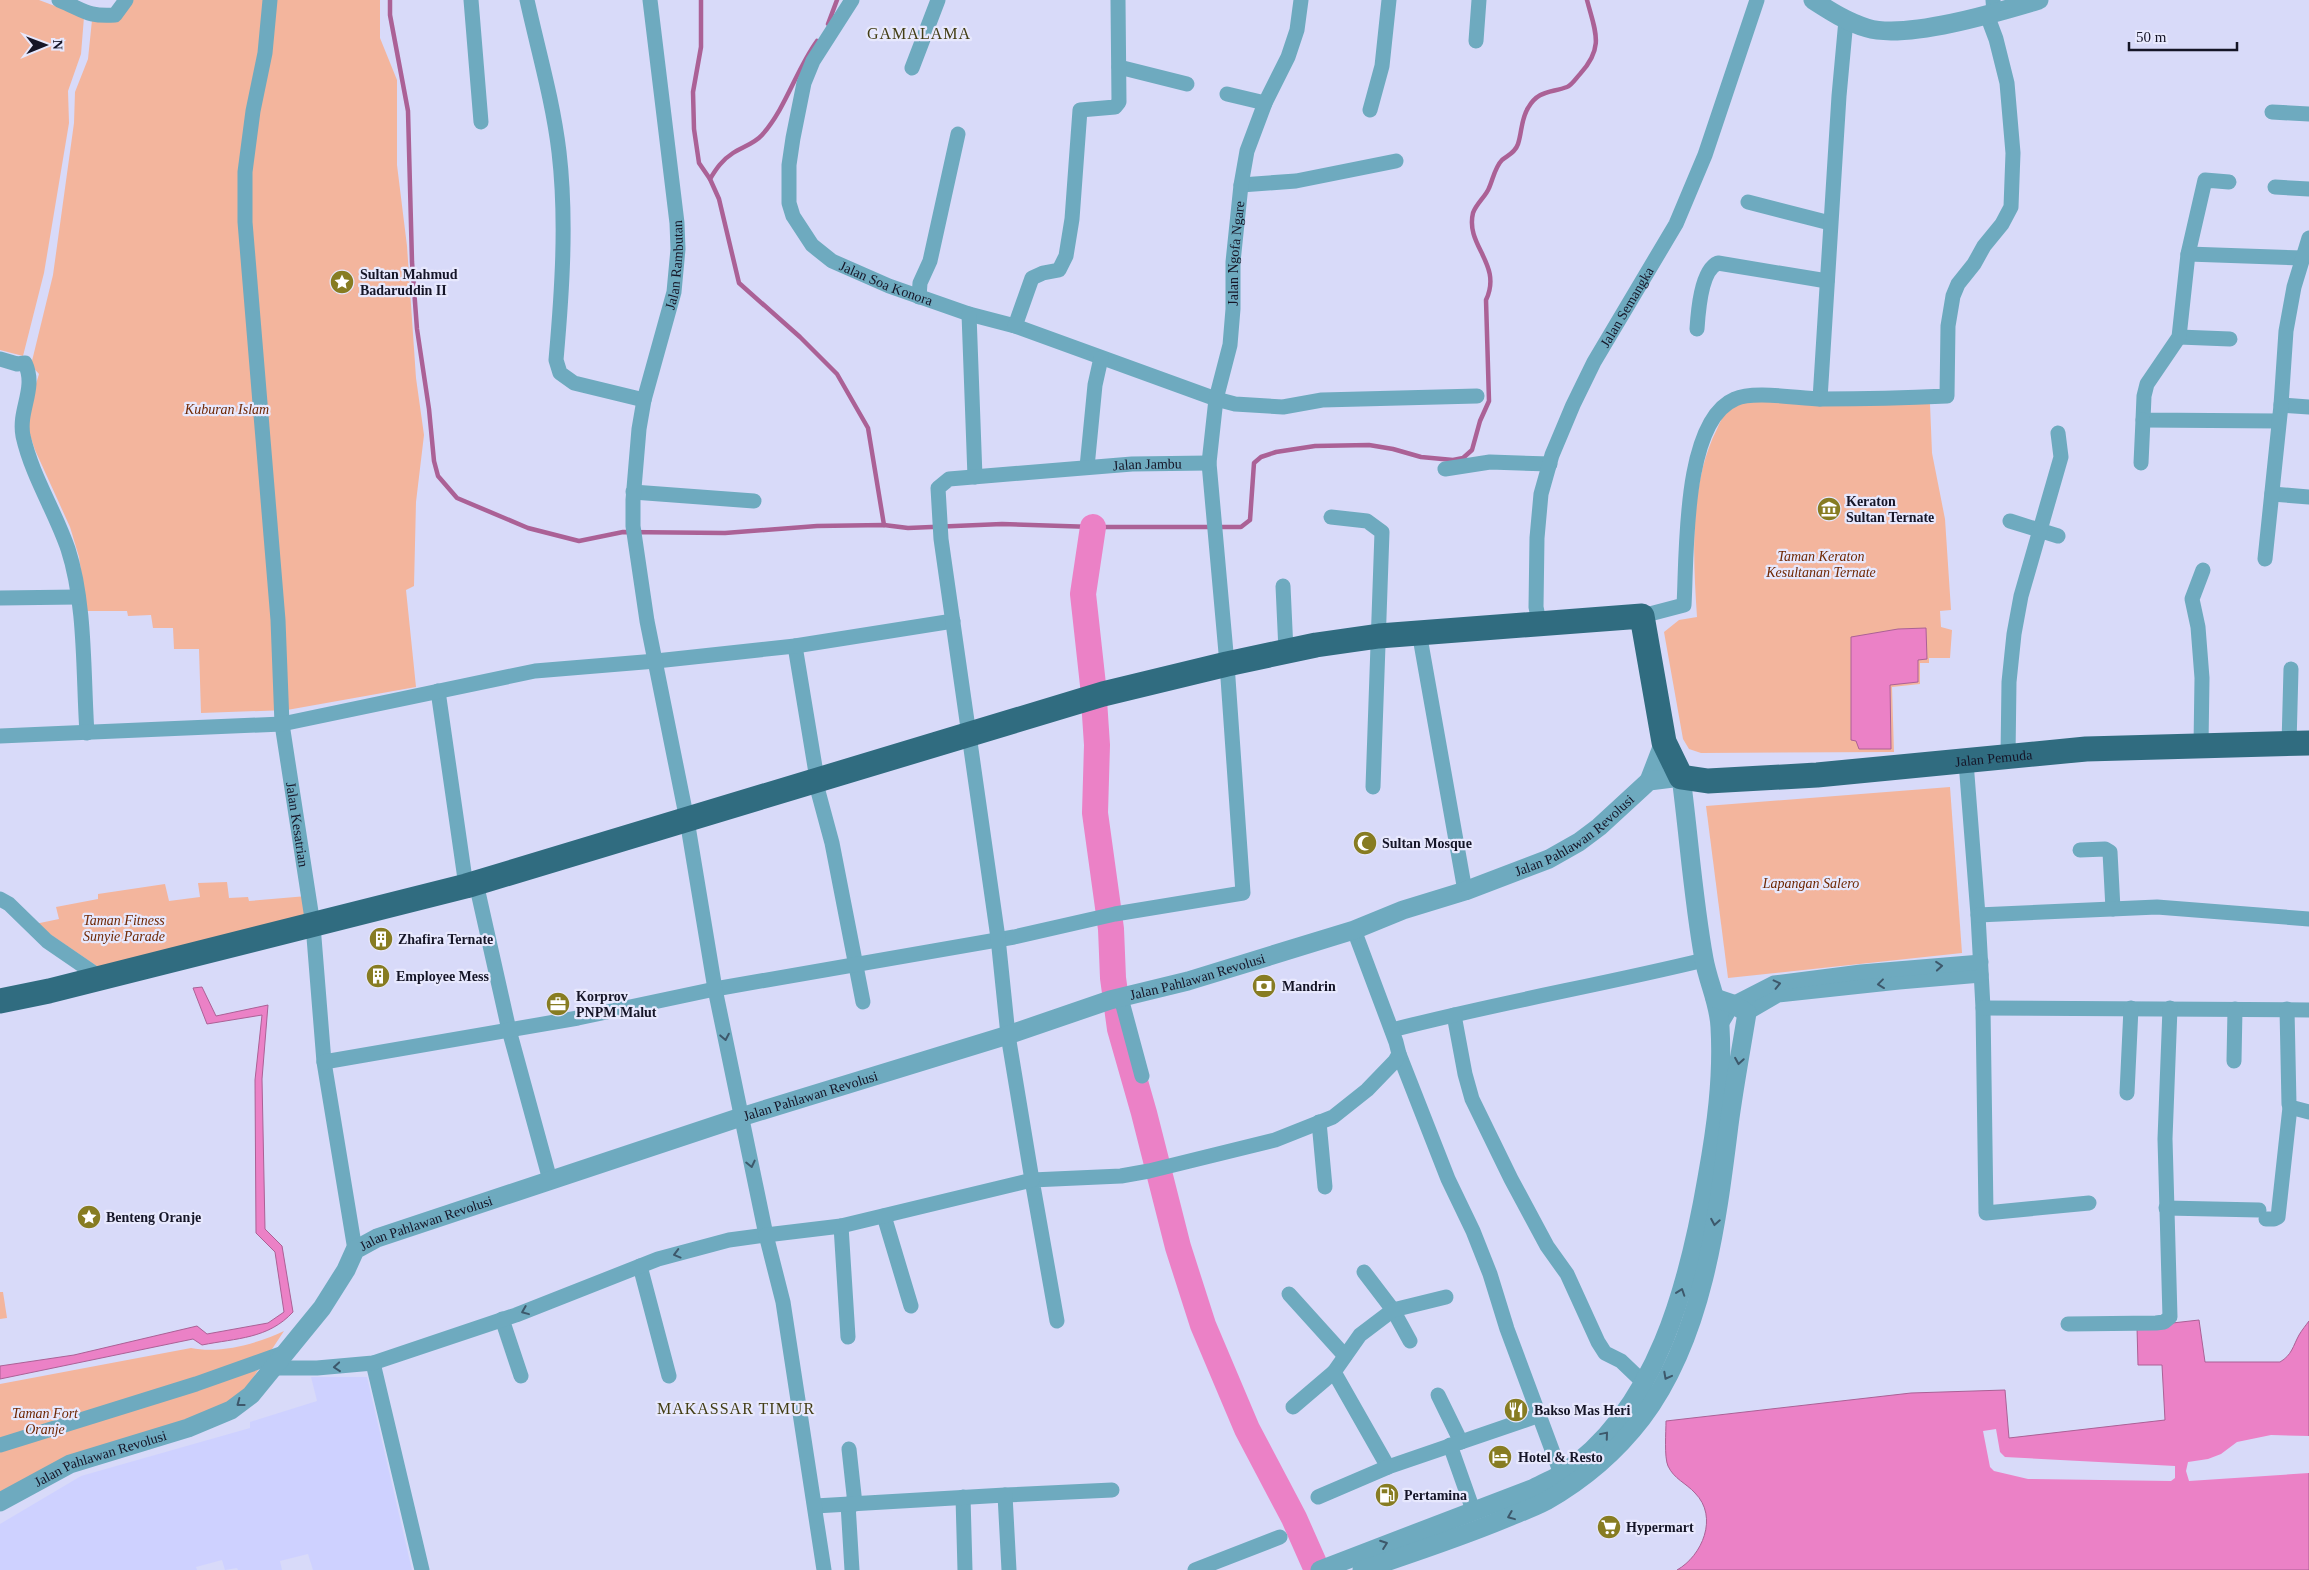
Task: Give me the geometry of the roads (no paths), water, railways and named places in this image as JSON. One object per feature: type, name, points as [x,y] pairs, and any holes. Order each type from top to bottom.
[{"type":"highway","points":[[0,1001],[101,978],[471,885],[1097,696],[1286,651],[1379,636],[1540,622],[1642,616],[1664,742],[1681,777]]},
{"type":"highway","name":"Jalan Pemuda","points":[[1681,777],[1718,780],[1817,775],[2086,749],[2299,744]]},
{"type":"street","points":[[59,0],[81,5],[91,16],[115,15],[126,0]]},
{"type":"street","name":"Jalan Kesatrian","points":[[270,0],[265,53],[245,172],[246,222],[278,620],[282,724],[313,925],[324,1062],[355,1250]]},
{"type":"street","points":[[471,0],[481,122]]},
{"type":"street","points":[[527,0],[549,95],[559,150],[562,235],[556,360],[560,373],[574,383],[644,400]]},
{"type":"street","name":"Jalan Rambutan","points":[[650,0],[677,216],[678,249],[674,292],[644,400],[633,492],[633,526],[647,621],[687,820],[716,989],[766,1235],[783,1302],[824,1570]]},
{"type":"street","name":"Jalan Soa Konora","points":[[852,0],[814,61],[804,83],[789,165],[789,203],[793,216],[812,245],[824,256],[889,286],[919,297],[969,314],[1015,326],[1216,399],[1235,404],[1283,406],[1322,400],[1477,396]]},
{"type":"street","points":[[912,68],[938,0]]},
{"type":"street","points":[[1015,326],[1032,278],[1043,273],[1059,270],[1066,256],[1072,219],[1079,112],[1081,109],[1117,106],[1119,102],[1118,0]]},
{"type":"street","name":"Jalan Ngofa Ngare","points":[[1227,664],[1209,463],[1216,399],[1230,345],[1234,302],[1233,262],[1241,185],[1248,151],[1265,103],[1288,57],[1297,30],[1301,0]]},
{"type":"street","points":[[1370,110],[1382,66],[1389,0]]},
{"type":"street","points":[[1476,41],[1479,0]]},
{"type":"street","name":"Jalan Semangka","points":[[1540,622],[1536,607],[1537,538],[1541,494],[1550,464],[1572,405],[1594,362],[1676,224],[1705,155],[1757,0]]},
{"type":"street","points":[[1813,0],[1846,20],[1869,29],[1899,32],[1991,9],[2039,0]]},
{"type":"street","points":[[1642,616],[1684,605],[1687,526],[1691,489],[1701,448],[1715,417],[1723,407],[1735,398],[1766,396],[1820,399],[1947,396],[1948,326],[1953,296],[1958,284],[1974,264],[1984,246],[2002,224],[2012,207],[2013,153],[2007,83],[1991,9]]},
{"type":"street","points":[[1820,399],[1838,96],[1846,20]]},
{"type":"street","points":[[1120,67],[1187,84]]},
{"type":"street","points":[[1227,94],[1265,103]]},
{"type":"street","points":[[2272,112],[2309,114]]},
{"type":"street","points":[[919,297],[920,283],[930,261],[958,134]]},
{"type":"street","points":[[1241,185],[1296,181],[1396,161]]},
{"type":"street","points":[[2141,463],[2144,396],[2147,384],[2178,337],[2188,254],[2204,181],[2207,179],[2229,182]]},
{"type":"street","points":[[2275,187],[2309,189]]},
{"type":"street","points":[[1748,202],[1830,223]]},
{"type":"street","points":[[2265,559],[2281,405],[2286,331],[2302,258],[2309,238]]},
{"type":"street","points":[[2188,254],[2302,258]]},
{"type":"street","points":[[1696,328],[1703,288],[1711,267],[1718,263],[1827,281]]},
{"type":"street","points":[[969,314],[975,477]]},
{"type":"street","points":[[2178,337],[2230,339]]},
{"type":"street","points":[[1086,467],[1095,385],[1101,358]]},
{"type":"street","points":[[0,359],[17,364],[25,363],[31,375],[22,416],[22,428],[34,470],[68,548],[78,597],[87,733]]},
{"type":"street","points":[[2281,405],[2309,407]]},
{"type":"street","points":[[2143,420],[2278,421]]},
{"type":"street","points":[[2008,756],[2009,682],[2014,634],[2021,596],[2038,530],[2061,457],[2058,433]]},
{"type":"street","name":"Jalan Jambu","points":[[953,621],[941,539],[938,488],[949,479],[1046,473],[1086,467],[1169,462],[1209,463]]},
{"type":"street","points":[[1445,469],[1490,462],[1550,464]]},
{"type":"street","points":[[633,492],[754,501]]},
{"type":"street","points":[[2272,494],[2309,496]]},
{"type":"street","points":[[1331,517],[1368,521],[1380,528],[1382,532],[1373,787]]},
{"type":"street","points":[[2010,521],[2058,536]]},
{"type":"street","points":[[2201,745],[2202,678],[2198,628],[2192,599],[2203,570]]},
{"type":"street","points":[[1283,586],[1286,651]]},
{"type":"street","points":[[0,598],[78,597]]},
{"type":"street","points":[[0,736],[282,724],[535,671],[656,661],[795,646],[953,621],[998,938],[1008,1035],[1057,1322]]},
{"type":"street","points":[[1419,632],[1465,891]]},
{"type":"street","points":[[795,646],[816,780],[832,842],[863,1002]]},
{"type":"street","points":[[324,1062],[622,1010],[716,989],[1243,893],[1227,664]]},
{"type":"street","points":[[2291,669],[2299,744]]},
{"type":"street","points":[[438,691],[471,885],[550,1180]]},
{"type":"street","points":[[1320,1570],[1473,1510],[1536,1496],[1574,1483],[1604,1460],[1642,1418],[1645,1391],[1685,1282],[1699,1226],[1718,1116],[1720,1026],[1715,998],[1704,960],[1681,777],[1649,781],[1664,742]]},
{"type":"street","points":[[1966,762],[1983,1008],[1986,1214],[2089,1203]]},
{"type":"street","name":"Jalan Pahlawan Revolusi","points":[[0,1502],[70,1464],[188,1428],[232,1410],[251,1395],[327,1300],[346,1270],[355,1250],[400,1229],[741,1117],[1008,1035],[1116,999],[1188,981],[1354,930],[1403,910],[1465,891],[1549,859],[1579,842],[1605,822],[1649,781]]},
{"type":"street","points":[[2080,850],[2105,849],[2110,852],[2112,909]]},
{"type":"street","points":[[0,899],[9,904],[47,941],[101,978]]},
{"type":"street","points":[[1978,915],[2157,907],[2309,919]]},
{"type":"street","points":[[1354,930],[1444,1170],[1490,1274],[1507,1329],[1561,1474]]},
{"type":"street","points":[[1392,1030],[1454,1015],[1619,981],[1704,960]]},
{"type":"street","points":[[1720,1026],[1740,1008],[1774,983],[1861,972],[1981,969]]},
{"type":"street","points":[[1715,998],[1740,1008]]},
{"type":"street","points":[[1116,999],[1142,1076]]},
{"type":"street","points":[[1362,1570],[1457,1537],[1536,1496],[1596,1446],[1678,1356],[1703,1279],[1725,1162],[1740,1008]]},
{"type":"street","points":[[1983,1008],[2309,1010]]},
{"type":"street","points":[[2127,1093],[2131,1008]]},
{"type":"street","points":[[2068,1324],[2156,1323],[2164,1322],[2170,1317],[2166,1208],[2166,1139],[2170,1008]]},
{"type":"street","points":[[2234,1061],[2235,1009]]},
{"type":"street","points":[[2166,1208],[2278,1217],[2290,1107],[2287,1009]]},
{"type":"street","points":[[1454,1015],[1465,1074],[1472,1099],[1511,1179],[1547,1246],[1567,1274],[1605,1353],[1621,1361],[1645,1391]]},
{"type":"street","points":[[274,1368],[318,1368],[373,1363],[502,1320],[640,1266],[705,1246],[766,1235],[841,1226],[1032,1180],[1121,1176],[1149,1171],[1275,1140],[1332,1117],[1367,1090],[1395,1061],[1399,1054]]},
{"type":"street","points":[[2290,1107],[2309,1112]]},
{"type":"street","points":[[1319,1122],[1325,1187]]},
{"type":"street","points":[[884,1216],[911,1306]]},
{"type":"street","points":[[841,1226],[848,1337]]},
{"type":"street","points":[[640,1266],[669,1376]]},
{"type":"street","points":[[1364,1272],[1393,1310],[1410,1341]]},
{"type":"street","points":[[1289,1294],[1345,1356]]},
{"type":"street","points":[[1293,1408],[1334,1372],[1360,1335],[1393,1310],[1446,1297]]},
{"type":"street","points":[[502,1320],[521,1376]]},
{"type":"street","points":[[0,1445],[196,1384],[286,1352]]},
{"type":"street","points":[[373,1363],[422,1570]]},
{"type":"street","points":[[1334,1372],[1388,1467]]},
{"type":"street","points":[[1438,1395],[1455,1444],[1473,1510]]},
{"type":"street","points":[[1318,1497],[1388,1467],[1540,1415]]},
{"type":"street","points":[[849,1449],[852,1504],[852,1570]]},
{"type":"street","points":[[815,1506],[1112,1490]]},
{"type":"street","points":[[1005,1495],[1009,1570]]},
{"type":"street","points":[[963,1497],[965,1570]]},
{"type":"street","points":[[1195,1570],[1280,1538]]},
{"type":"waterway","points":[[390,0],[390,15],[408,111],[412,262],[417,329],[429,409],[434,461],[438,476],[457,498],[528,528],[579,541],[623,532],[725,533],[817,526],[884,525],[908,528],[1002,524],[1093,527],[1241,527],[1250,520],[1254,463],[1261,457],[1276,452],[1315,446],[1369,445],[1421,457],[1453,460],[1463,458],[1472,450],[1480,421],[1489,401],[1486,300],[1490,287],[1490,276],[1474,235],[1472,225],[1473,213],[1488,191],[1500,163],[1517,147],[1524,117],[1532,102],[1545,93],[1569,86],[1588,64],[1593,55],[1596,38],[1587,0]]},
{"type":"waterway","points":[[701,0],[701,47],[693,92],[694,129],[699,163],[710,179]]},
{"type":"waterway","points":[[828,24],[837,0]]},
{"type":"waterway","points":[[817,41],[778,113],[762,135],[726,159],[710,179],[719,199],[739,283],[800,337],[837,374],[868,428],[884,525]]},
{"type":"waterway","points":[[1093,527],[1083,594],[1093,685],[1097,745],[1095,813],[1111,929],[1113,978],[1120,1029],[1144,1113],[1178,1247],[1203,1325],[1247,1429],[1294,1518],[1317,1570]]},
{"type":"place","name":"Sultan Mahmud Badaruddin II","points":[[342,282]]},
{"type":"place","name":"Keraton Sultan Ternate","points":[[1829,509]]},
{"type":"place","name":"Sultan Mosque","points":[[1365,843]]},
{"type":"place","name":"Zhafira Ternate","points":[[381,939]]},
{"type":"place","name":"Employee Mess","points":[[378,976]]},
{"type":"place","name":"Mandrin","points":[[1264,986]]},
{"type":"place","name":"Korprov PNPM Malut","points":[[558,1004]]},
{"type":"place","name":"Benteng Oranje","points":[[89,1217]]},
{"type":"place","name":"Bakso Mas Heri","points":[[1516,1410]]},
{"type":"place","name":"Hotel & Resto","points":[[1500,1457]]},
{"type":"place","name":"Pertamina","points":[[1387,1495]]},
{"type":"place","name":"Hypermart","points":[[1609,1527]]},
{"type":"district","name":"GAMALAMA","points":[[919,33]]},
{"type":"district","name":"MAKASSAR TIMUR","points":[[736,1408]]},
{"type":"park label","name":"Kuburan Islam","points":[[227,409]]},
{"type":"park label","name":"Taman Keraton Kesultanan Ternate","points":[[1821,564]]},
{"type":"park label","name":"Lapangan Salero","points":[[1811,883]]},
{"type":"park label","name":"Taman Fitness Sunyie Parade","points":[[124,928]]},
{"type":"park label","name":"Taman Fort Oranje","points":[[45,1422]]}]
